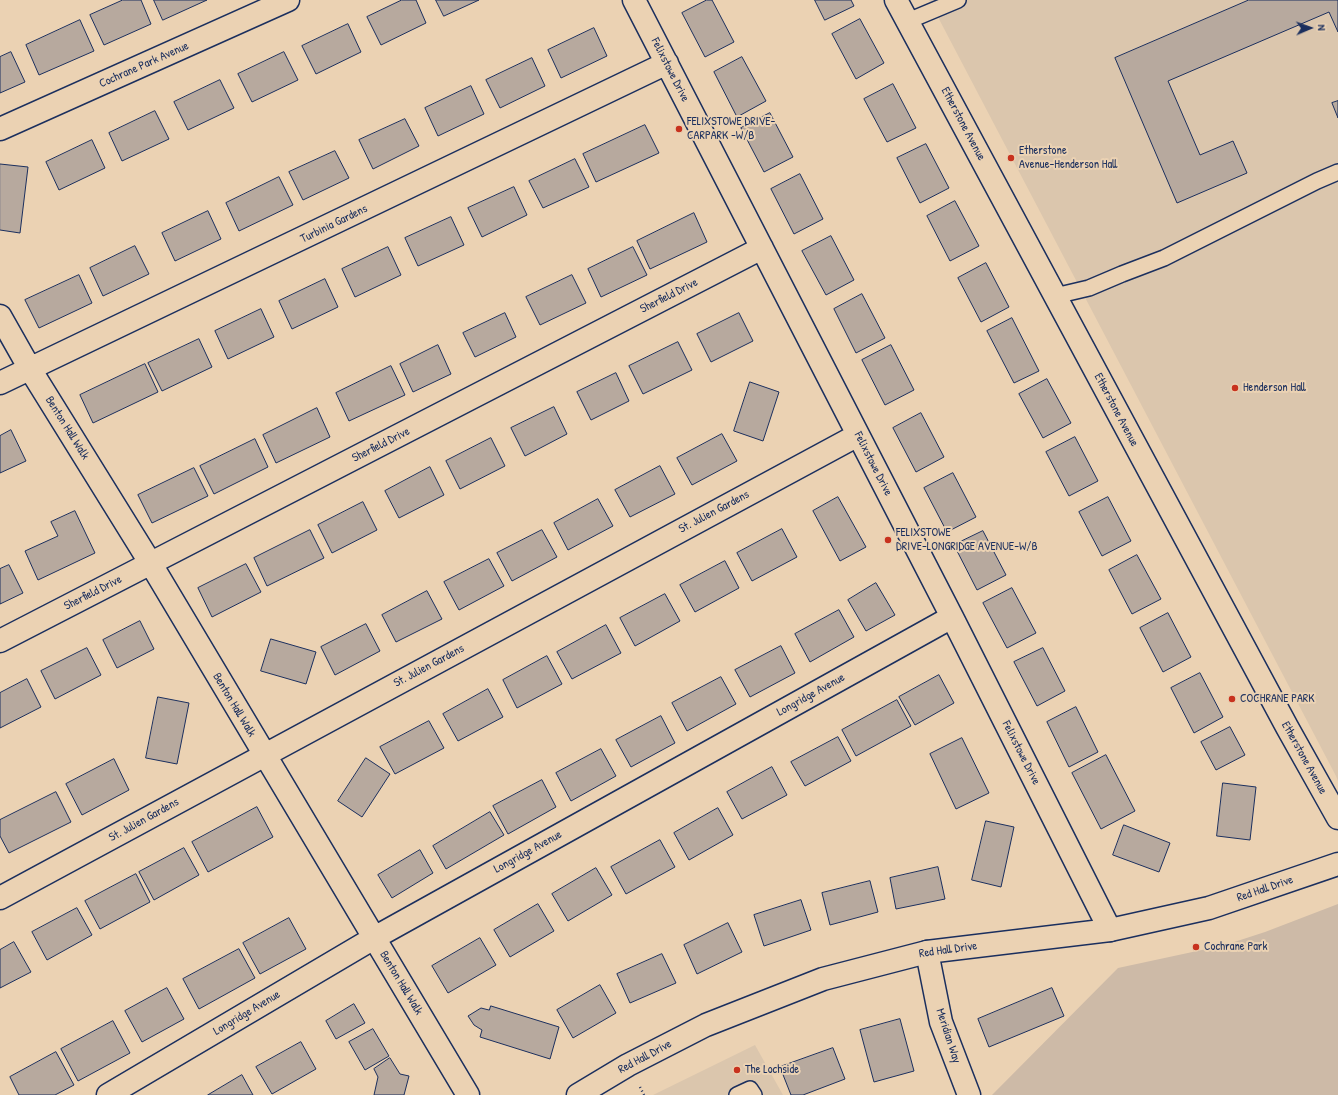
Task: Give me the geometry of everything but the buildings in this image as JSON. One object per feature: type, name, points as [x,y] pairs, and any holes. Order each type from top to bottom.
[{"type":"street","name":"Cochrane Park Avenue","points":[[0,129],[288,0]]},
{"type":"street","name":"Felixstowe Drive","points":[[634,0],[952,617],[1110,930]]},
{"type":"street","name":"Etherstone Avenue","points":[[896,0],[1287,727],[1338,818]]},
{"type":"street","name":"Turbinia Gardens","points":[[0,383],[667,63]]},
{"type":"street","name":"Sherfield Drive","points":[[0,641],[762,248]]},
{"type":"street","name":"Benton Hall Walk","points":[[0,316],[30,369],[151,564],[263,754],[468,1095]]},
{"type":"street","name":"St. Julien Gardens","points":[[0,898],[263,754],[858,435]]},
{"type":"street","name":"Longridge Avenue","points":[[108,1095],[374,938],[952,617]]},
{"type":"street","name":"Red Hall Drive","points":[[578,1095],[628,1065],[706,1025],[823,979],[927,952],[1110,930],[1209,908],[1338,864]]},
{"type":"street","name":"Meridian Way","points":[[927,952],[941,1022],[969,1095]]},
{"type":"lane","points":[[908,21],[958,0]]},
{"type":"lane","points":[[1055,296],[1089,288],[1164,258],[1316,181],[1338,172]]},
{"type":"lane","points":[[737,1095],[750,1089],[754,1095]]},
{"type":"shaded area","name":"Henderson Hall","points":[[929,0],[1338,0],[1338,781],[1336,776]]},
{"type":"shaded area","points":[[1338,904],[1338,1095],[992,1095],[1118,968],[1225,945],[1265,932]]},
{"type":"shaded area","name":"The Lochside","points":[[755,1045],[783,1095],[653,1095]]},
{"type":"place","name":"FELIXSTOWE DRIVE- CARPARK -W/B","points":[[679,129]]},
{"type":"place","name":"Etherstone Avenue-Henderson Hall","points":[[1011,158]]},
{"type":"place","name":"Henderson Hall","points":[[1235,388]]},
{"type":"place","name":"FELIXSTOWE DRIVE-LONGRIDGE AVENUE-W/B","points":[[888,540]]},
{"type":"place","name":"COCHRANE PARK","points":[[1232,699]]},
{"type":"place","name":"Cochrane Park","points":[[1196,947]]},
{"type":"place","name":"The Lochside","points":[[737,1070]]}]
